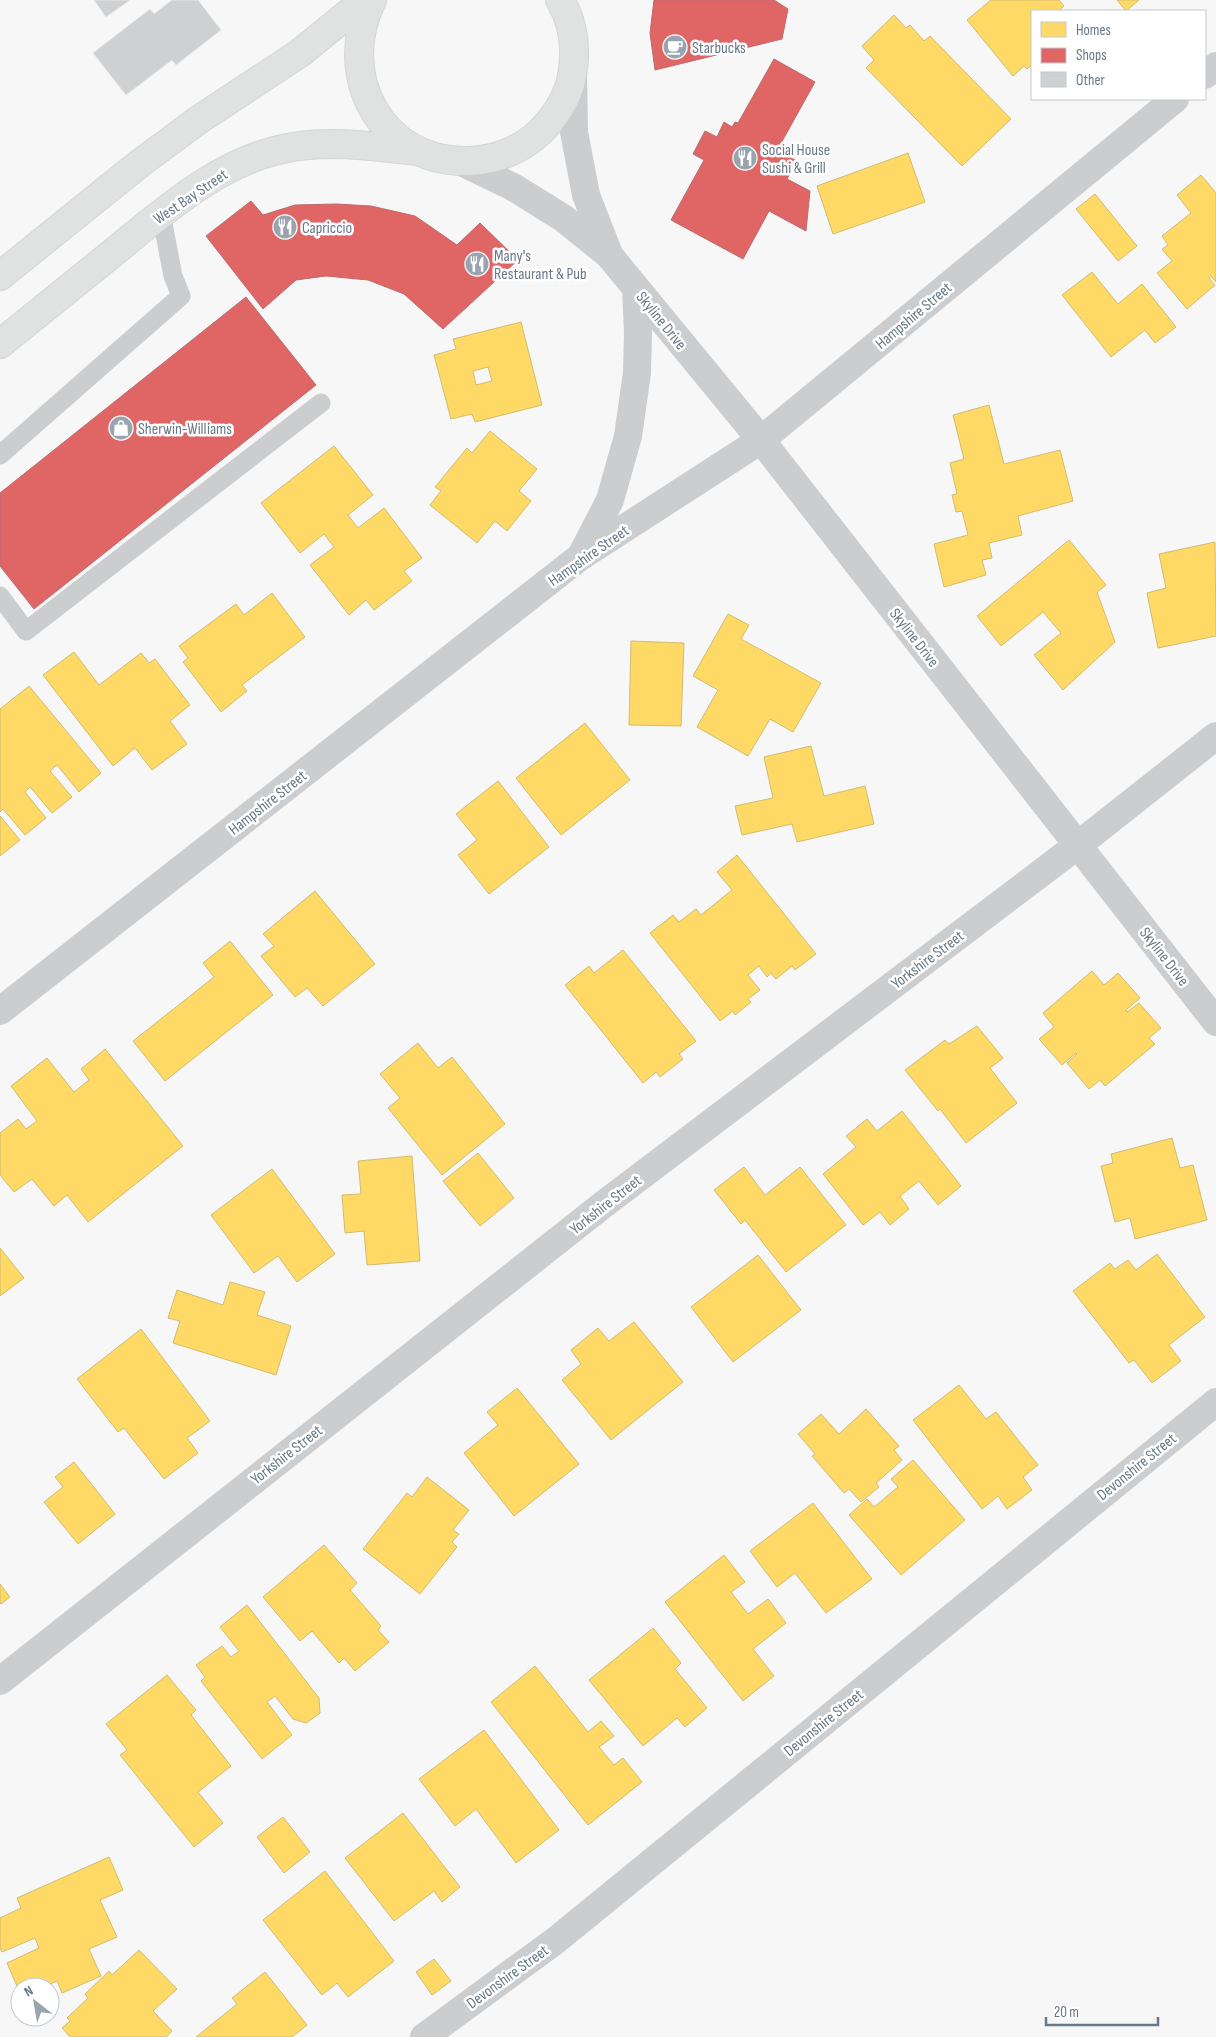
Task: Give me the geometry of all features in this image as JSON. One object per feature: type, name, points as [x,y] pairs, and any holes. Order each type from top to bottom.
[{"type":"main road","points":[[0,276],[139,164],[197,121],[300,53],[364,0]]},
{"type":"main road","points":[[372,0],[362,21],[358,43],[358,64],[362,86],[371,106],[383,124],[418,151],[438,158],[459,161],[479,161],[499,157],[518,148],[549,123],[561,106],[569,88],[575,49],[572,30],[574,0]]},
{"type":"main road","points":[[560,0],[572,30]]},
{"type":"main road","name":"West Bay Street","points":[[0,344],[162,213],[204,184],[249,159],[292,147],[327,144],[418,151]]},
{"type":"street","points":[[1206,74],[1216,66]]},
{"type":"street","name":"Skyline Drive","points":[[573,68],[574,132],[586,195],[609,255]]},
{"type":"street","name":"Hampshire Street","points":[[0,1011],[580,558],[761,440],[1174,100]]},
{"type":"street","name":"Skyline Drive","points":[[459,161],[513,187],[538,202],[562,218],[609,255],[761,440],[1216,1022]]},
{"type":"street","points":[[580,558],[610,500],[628,436],[637,373],[636,289]]},
{"type":"street","name":"Yorkshire Street","points":[[0,1681],[596,1210],[1078,845],[1216,736]]},
{"type":"street","name":"Devonshire Street","points":[[424,2037],[555,1941],[1216,1402]]},
{"type":"lane","points":[[0,455],[181,296],[173,276],[162,213]]},
{"type":"lane","points":[[0,596],[26,631],[321,403]]},
{"type":"building: Homes","points":[[991,0],[1059,0],[1064,6],[1059,10],[1031,10],[1031,66],[1027,69],[1024,66],[1013,76],[967,20]]},
{"type":"building: Homes","points":[[1117,0],[1139,0],[1127,10]]},
{"type":"building: Homes","points":[[894,15],[906,28],[910,25],[924,41],[930,36],[1011,119],[962,166],[866,68],[874,60],[862,46]]},
{"type":"building: Homes","points":[[908,153],[925,202],[833,234],[817,186]]},
{"type":"building: Homes","points":[[1201,175],[1216,193],[1216,282],[1211,276],[1209,278],[1215,285],[1187,309],[1157,273],[1172,261],[1162,249],[1168,245],[1162,236],[1191,213],[1177,195]]},
{"type":"building: Homes","points":[[1095,194],[1137,246],[1118,261],[1076,209]]},
{"type":"building: Homes","points":[[1092,272],[1118,304],[1142,284],[1176,327],[1155,343],[1145,330],[1111,357],[1062,295]]},
{"type":"building: Homes","points":[[521,322],[542,405],[475,422],[472,414],[451,419],[434,355],[456,349],[453,339]],"holes":[[[488,367],[492,381],[476,385],[473,371]]]},
{"type":"building: Homes","points":[[989,405],[1004,464],[1060,450],[1073,501],[1018,516],[1022,535],[989,543],[992,558],[982,560],[986,575],[944,587],[934,544],[968,535],[962,511],[956,512],[952,495],[957,494],[950,463],[964,459],[953,415]]},
{"type":"building: Homes","points":[[490,431],[537,469],[519,491],[531,501],[507,531],[495,521],[477,543],[430,505],[441,491],[435,487],[467,448],[472,453]]},
{"type":"building: Homes","points":[[334,446],[373,495],[348,515],[358,528],[384,508],[422,558],[404,571],[412,581],[374,610],[366,600],[349,615],[310,565],[334,547],[324,534],[300,553],[261,503]]},
{"type":"building: Homes","points":[[1069,540],[1106,585],[1097,592],[1115,642],[1063,690],[1034,655],[1061,633],[1043,612],[1001,646],[977,616]]},
{"type":"building: Homes","points":[[1215,542],[1216,636],[1158,648],[1147,593],[1166,588],[1159,554]]},
{"type":"building: Homes","points":[[272,593],[305,637],[242,685],[247,691],[221,712],[183,662],[188,658],[179,646],[236,604],[244,615]]},
{"type":"building: Homes","points":[[728,614],[749,625],[741,639],[821,683],[793,732],[770,719],[748,756],[697,727],[718,690],[693,676]]},
{"type":"building: Homes","points":[[631,641],[684,643],[681,726],[629,725]]},
{"type":"building: Homes","points":[[74,652],[99,685],[141,653],[149,663],[155,659],[190,705],[170,721],[187,744],[152,770],[135,748],[113,766],[43,675]]},
{"type":"building: Homes","points":[[29,686],[101,773],[79,792],[57,765],[50,771],[72,797],[52,813],[30,787],[25,792],[46,818],[25,835],[3,809],[0,812],[0,709]]},
{"type":"building: Homes","points":[[585,723],[630,780],[561,835],[516,778]]},
{"type":"building: Homes","points":[[811,746],[824,796],[865,786],[874,824],[797,842],[792,824],[742,835],[735,806],[773,798],[764,757]]},
{"type":"building: Homes","points":[[498,781],[549,847],[489,894],[458,855],[477,840],[456,814]]},
{"type":"building: Homes","points":[[0,816],[20,840],[0,856]]},
{"type":"building: Homes","points":[[737,855],[816,954],[795,970],[792,966],[776,979],[771,973],[767,977],[759,966],[748,975],[760,990],[748,999],[751,1002],[735,1015],[733,1011],[720,1021],[650,933],[673,915],[679,922],[696,909],[701,915],[732,890],[717,872]]},
{"type":"building: Homes","points":[[315,891],[375,964],[323,1006],[307,988],[295,997],[261,956],[274,946],[263,934]]},
{"type":"building: Homes","points":[[230,941],[273,995],[165,1081],[133,1041],[214,977],[203,963]]},
{"type":"building: Homes","points":[[623,950],[696,1041],[679,1054],[683,1059],[660,1077],[656,1072],[643,1083],[565,985],[589,966],[594,973]]},
{"type":"building: Homes","points":[[1092,971],[1104,985],[1118,973],[1140,998],[1126,1010],[1127,1012],[1139,1003],[1161,1028],[1149,1038],[1155,1044],[1105,1086],[1100,1080],[1089,1089],[1067,1063],[1076,1053],[1062,1065],[1039,1039],[1054,1027],[1043,1013]]},
{"type":"building: Homes","points":[[977,1026],[1003,1058],[990,1068],[1017,1103],[966,1143],[940,1109],[938,1111],[905,1070],[945,1040],[949,1044]]},
{"type":"building: Homes","points":[[418,1043],[438,1068],[452,1057],[505,1124],[442,1175],[388,1108],[400,1098],[380,1074]]},
{"type":"building: Homes","points":[[105,1049],[183,1146],[88,1222],[67,1195],[54,1206],[32,1179],[14,1192],[0,1175],[0,1133],[18,1119],[26,1129],[37,1121],[11,1086],[47,1058],[74,1092],[89,1080],[81,1069]]},
{"type":"building: Homes","points":[[902,1111],[961,1186],[938,1205],[919,1181],[900,1196],[909,1209],[890,1225],[880,1212],[863,1225],[823,1174],[856,1147],[846,1136],[867,1119],[877,1131]]},
{"type":"building: Homes","points":[[1172,1138],[1180,1168],[1193,1165],[1207,1220],[1135,1239],[1130,1218],[1115,1222],[1101,1166],[1113,1163],[1111,1154]]},
{"type":"building: Homes","points":[[478,1153],[514,1198],[480,1226],[443,1181]]},
{"type":"building: Homes","points":[[412,1156],[420,1261],[367,1265],[364,1231],[345,1233],[342,1195],[361,1194],[358,1161]]},
{"type":"building: Homes","points":[[744,1167],[765,1195],[800,1167],[846,1225],[786,1272],[745,1220],[741,1224],[714,1190]]},
{"type":"building: Homes","points":[[272,1169],[335,1254],[297,1282],[278,1256],[254,1273],[211,1215]]},
{"type":"building: Homes","points":[[0,1248],[24,1278],[0,1296]]},
{"type":"building: Homes","points":[[1157,1254],[1205,1317],[1169,1345],[1181,1361],[1152,1383],[1134,1360],[1129,1363],[1073,1291],[1110,1263],[1115,1269],[1128,1260],[1136,1270]]},
{"type":"building: Homes","points":[[758,1255],[801,1310],[733,1362],[691,1307]]},
{"type":"building: Homes","points":[[230,1282],[265,1292],[257,1315],[291,1326],[276,1375],[173,1343],[180,1321],[168,1318],[177,1290],[223,1305]]},
{"type":"building: Homes","points":[[634,1322],[683,1382],[611,1440],[562,1380],[581,1364],[571,1350],[598,1328],[609,1341]]},
{"type":"building: Homes","points":[[141,1329],[210,1421],[187,1438],[198,1453],[164,1479],[124,1428],[118,1432],[77,1379]]},
{"type":"building: Homes","points":[[959,1385],[986,1419],[996,1412],[1038,1465],[1023,1477],[1032,1490],[1007,1509],[998,1496],[982,1509],[913,1420]]},
{"type":"building: Homes","points":[[517,1388],[579,1464],[514,1516],[464,1453],[498,1425],[487,1412]]},
{"type":"building: Homes","points":[[866,1409],[899,1446],[894,1450],[902,1460],[876,1483],[879,1487],[861,1502],[849,1489],[844,1493],[812,1456],[815,1454],[798,1434],[821,1414],[839,1434]]},
{"type":"building: Homes","points":[[913,1460],[965,1520],[901,1575],[849,1515],[867,1499],[874,1507],[898,1487],[891,1479]]},
{"type":"building: Homes","points":[[74,1462],[115,1514],[78,1544],[44,1502],[63,1487],[55,1477]]},
{"type":"building: Homes","points":[[427,1477],[469,1510],[453,1530],[459,1534],[452,1542],[457,1547],[420,1594],[363,1549],[407,1493],[412,1497]]},
{"type":"building: Homes","points":[[813,1503],[872,1579],[826,1613],[795,1573],[777,1587],[750,1551]]},
{"type":"building: Homes","points":[[324,1545],[357,1583],[350,1590],[381,1626],[378,1630],[389,1642],[355,1671],[344,1658],[339,1663],[312,1631],[300,1641],[263,1597]]},
{"type":"building: Homes","points":[[724,1555],[745,1582],[731,1592],[748,1614],[768,1599],[786,1623],[753,1649],[774,1676],[743,1701],[665,1602]]},
{"type":"building: Homes","points":[[0,1584],[10,1597],[1,1604],[0,1603]]},
{"type":"building: Homes","points":[[247,1605],[319,1698],[320,1713],[306,1723],[293,1719],[275,1696],[267,1702],[292,1735],[262,1759],[201,1681],[205,1677],[196,1665],[222,1646],[231,1657],[239,1651],[220,1627]]},
{"type":"building: Homes","points":[[653,1628],[681,1663],[675,1669],[707,1708],[685,1727],[677,1718],[643,1746],[589,1680]]},
{"type":"building: Homes","points":[[535,1666],[588,1732],[601,1721],[614,1736],[599,1747],[614,1765],[623,1758],[642,1782],[588,1825],[491,1702]]},
{"type":"building: Homes","points":[[167,1675],[196,1710],[191,1715],[231,1766],[198,1792],[223,1823],[194,1847],[120,1755],[127,1750],[106,1724]]},
{"type":"building: Homes","points":[[484,1730],[559,1830],[516,1863],[476,1809],[455,1826],[419,1779]]},
{"type":"building: Homes","points":[[403,1813],[460,1887],[442,1902],[434,1891],[394,1921],[345,1858]]},
{"type":"building: Homes","points":[[283,1817],[310,1852],[284,1873],[257,1837]]},
{"type":"building: Homes","points":[[109,1857],[123,1890],[100,1900],[117,1937],[89,1949],[101,1976],[62,1993],[60,1977],[13,1977],[7,1963],[39,1948],[35,1938],[2,1952],[0,1948],[0,1918],[21,1908],[17,1898]]},
{"type":"building: Homes","points":[[325,1871],[394,1961],[348,1997],[337,1983],[322,1995],[263,1920]]},
{"type":"building: Homes","points":[[139,1950],[177,1989],[153,2011],[172,2031],[166,2037],[70,2037],[62,2028],[70,2021],[67,2018],[88,1998],[85,1994],[109,1971],[112,1975]]},
{"type":"building: Homes","points":[[434,1959],[451,1981],[432,1995],[416,1972]]},
{"type":"building: Homes","points":[[265,1972],[307,2025],[292,2037],[196,2037],[237,2004],[232,1998]]},
{"type":"building: Shops","points":[[654,0],[774,0],[788,9],[782,39],[655,70],[650,33]]},
{"type":"building: Shops","name":"Social House Sushi & Grill","points":[[774,59],[815,82],[780,145],[789,151],[787,156],[797,161],[787,179],[810,191],[806,231],[769,211],[743,259],[671,220],[704,160],[693,154],[705,131],[717,137],[724,122],[732,127],[735,122],[738,123]]},
{"type":"building: Shops","points":[[251,201],[263,215],[295,205],[337,204],[371,206],[415,216],[457,245],[480,223],[518,260],[443,329],[404,294],[368,280],[326,276],[296,280],[263,309],[206,236]]},
{"type":"building: Shops","points":[[246,297],[316,385],[34,609],[0,566],[0,493]]},
{"type":"building: Other","points":[[94,0],[130,0],[106,17]]},
{"type":"building: Other","points":[[172,0],[198,0],[221,30],[176,65],[172,60],[126,95],[93,53],[150,9],[154,14]]},
{"type":"place","name":"Starbucks","points":[[675,47]]},
{"type":"place","name":"Social House Sushi & Grill","points":[[745,158]]},
{"type":"place","name":"Capriccio","points":[[285,227]]},
{"type":"place","name":"Many's Restaurant & Pub","points":[[477,264]]},
{"type":"place","name":"Sherwin-Williams","points":[[121,428]]}]
